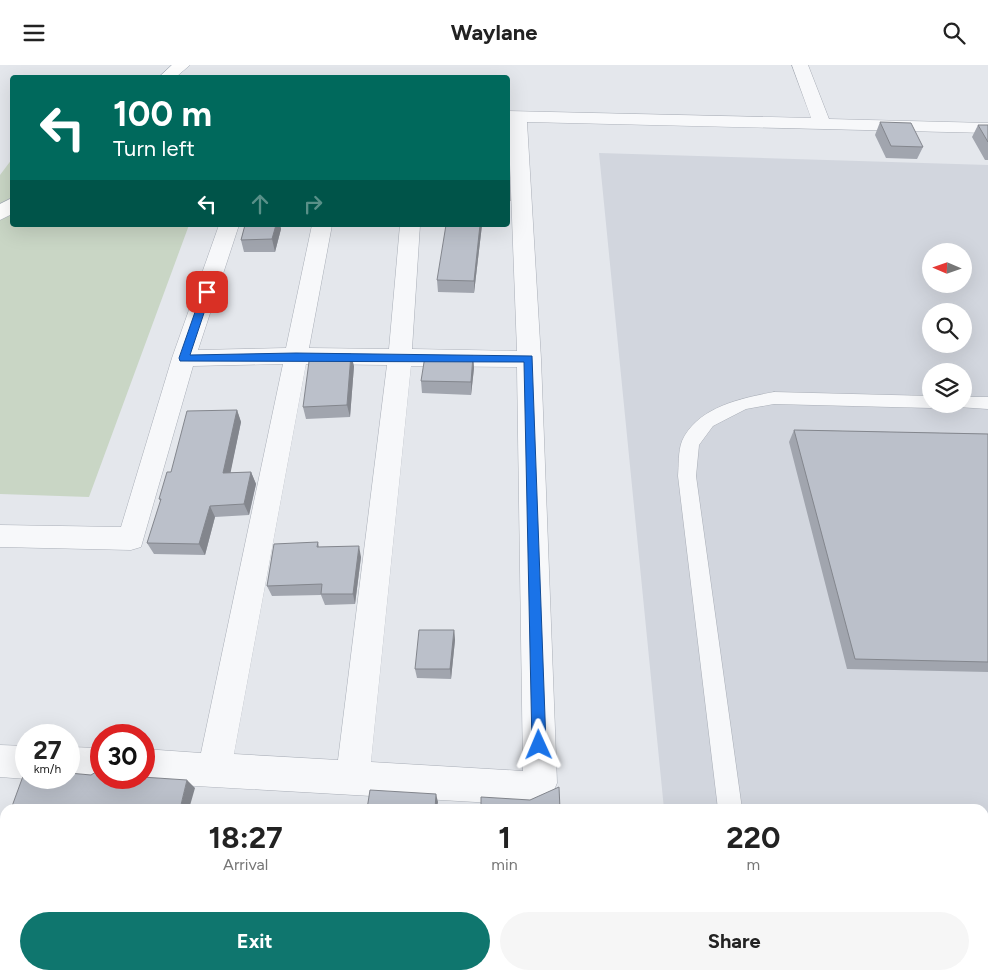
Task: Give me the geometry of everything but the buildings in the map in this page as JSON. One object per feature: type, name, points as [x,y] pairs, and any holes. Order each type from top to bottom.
[{"type":"main road","points":[[170,75],[182,65]]},
{"type":"main road","points":[[0,214],[10,206]]},
{"type":"street","points":[[800,65],[822,123]]},
{"type":"street","points":[[155,766],[529,788],[540,783],[529,359],[513,116],[988,128]]},
{"type":"street","points":[[0,536],[131,539],[184,358],[228,227]]},
{"type":"street","points":[[214,769],[322,227]]},
{"type":"street","points":[[353,777],[400,357],[410,227]]},
{"type":"street","points":[[184,358],[296,356],[529,359]]},
{"type":"street","points":[[0,761],[15,761]]},
{"type":"lane","points":[[729,804],[687,476],[690,443],[707,422],[742,403],[774,398],[922,402]]},
{"type":"lane","points":[[972,403],[988,403]]},
{"type":"shaded area","points":[[599,153],[988,165],[988,804],[664,804]]},
{"type":"green space","points":[[10,162],[10,227],[188,227],[89,497],[0,494],[0,175]]},
{"type":"route","points":[[207,292],[184,358],[296,356],[529,359],[539,745]]}]
